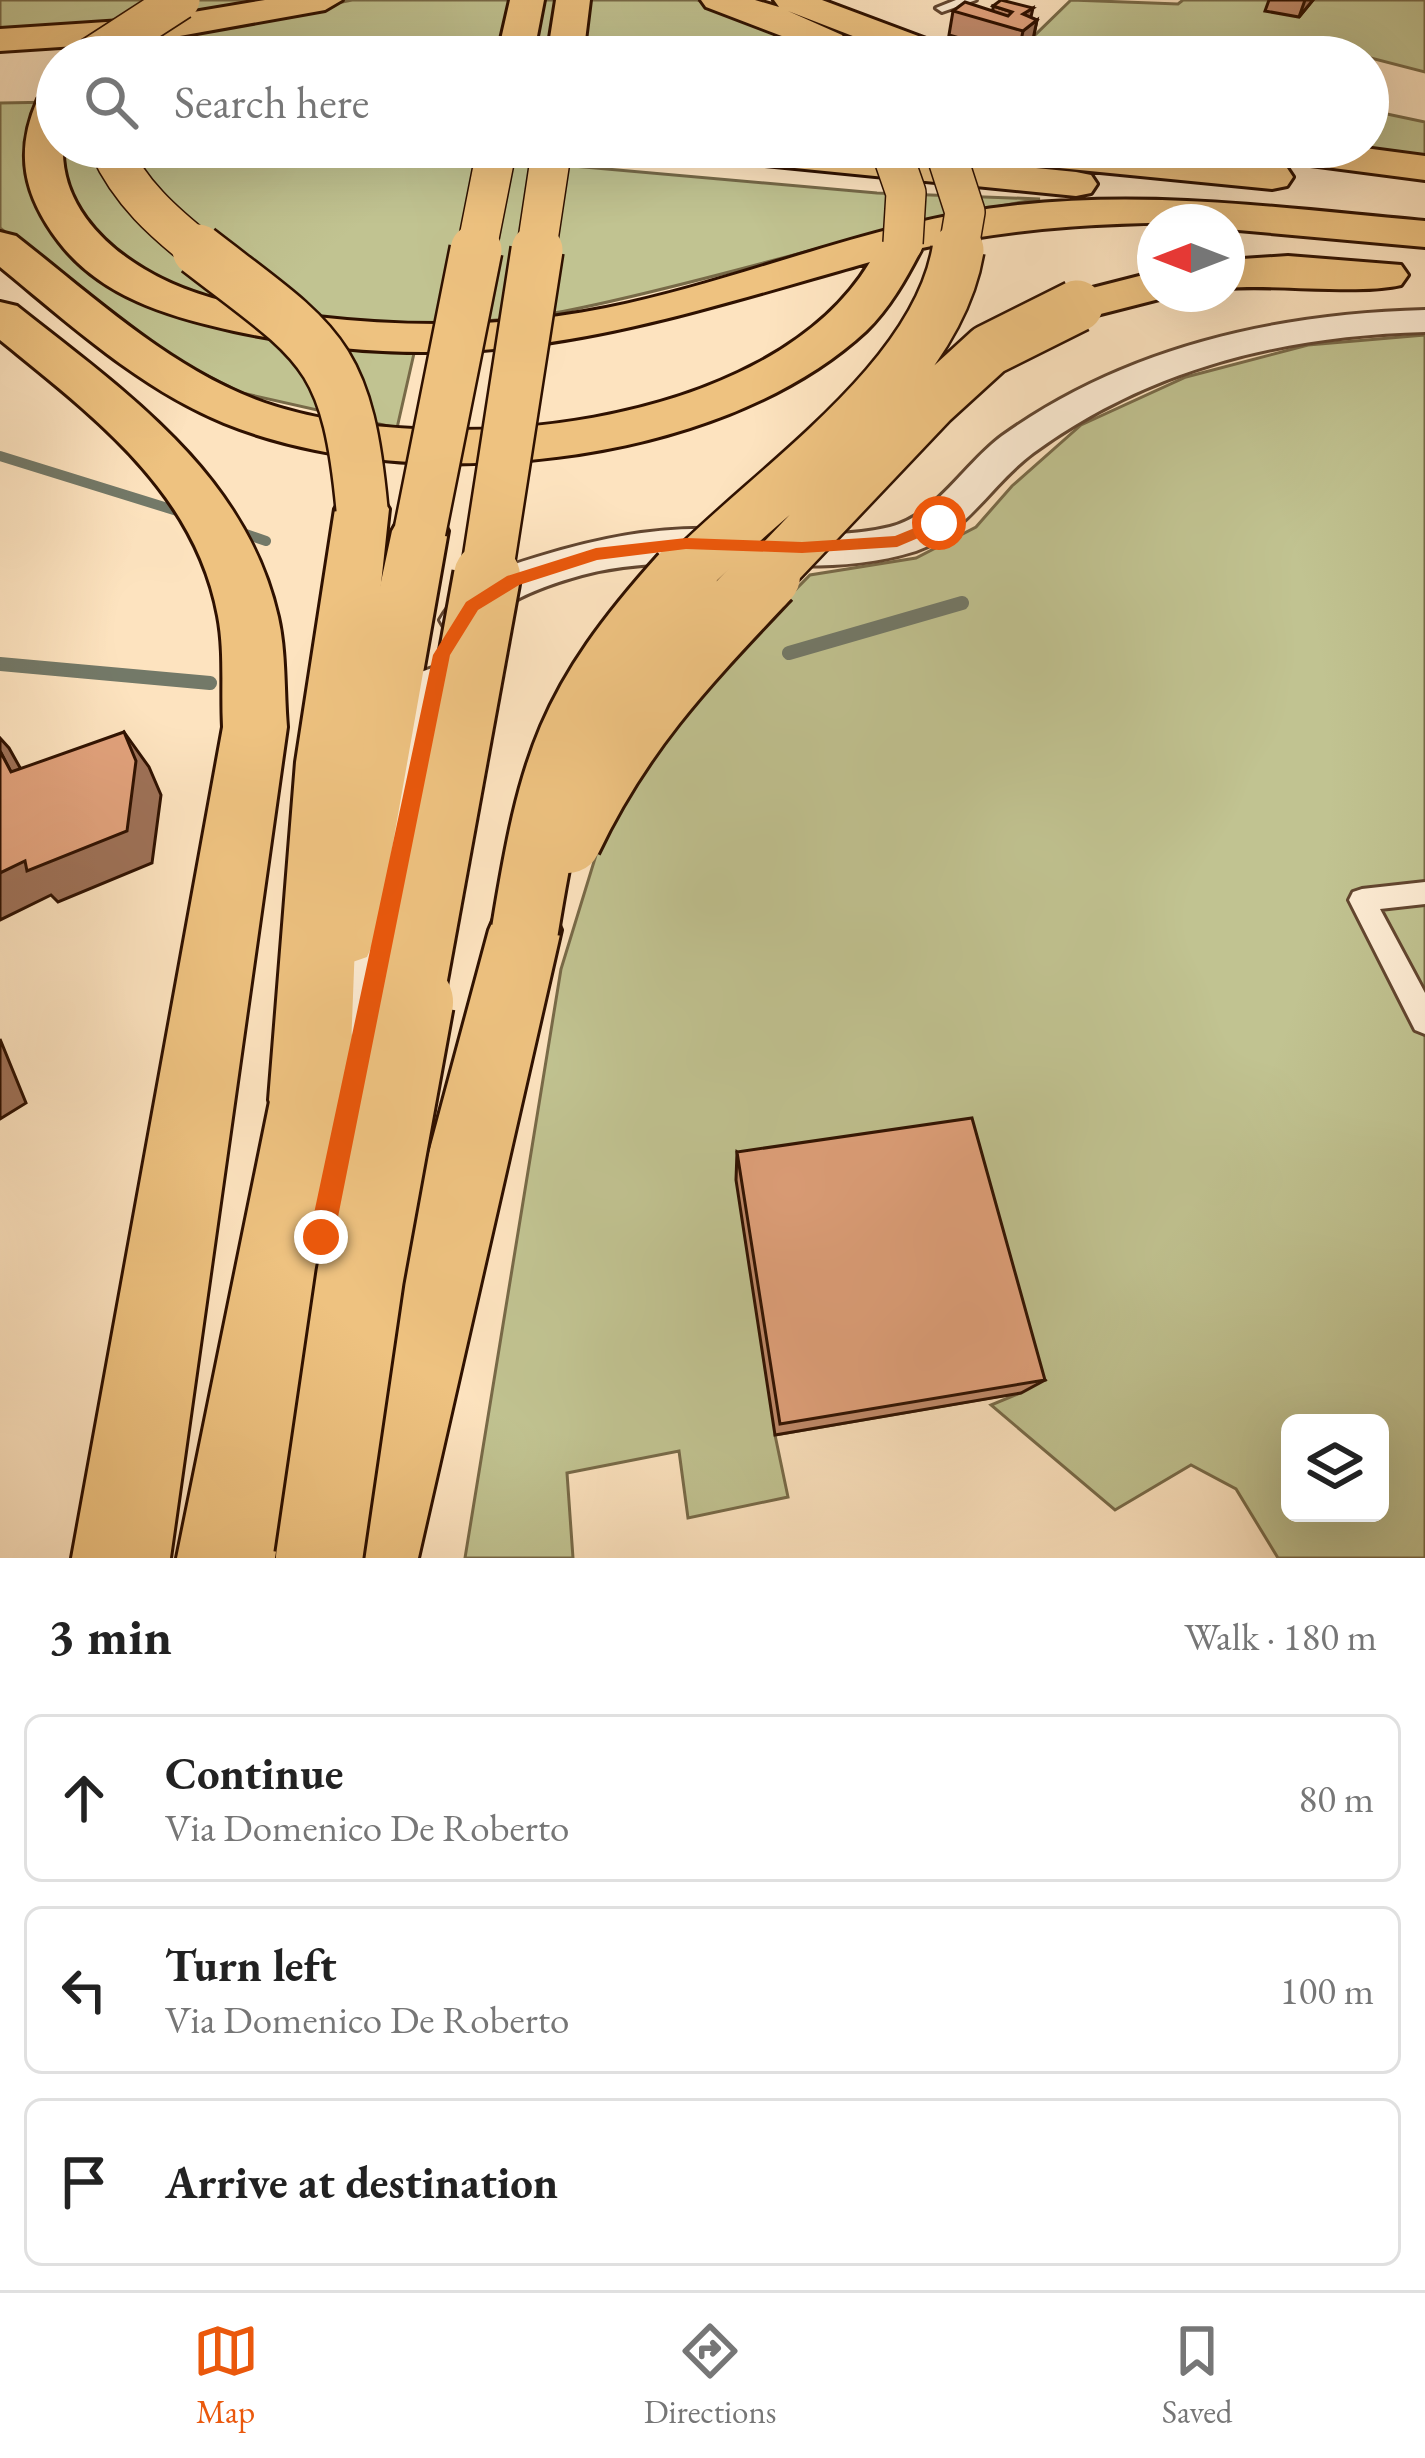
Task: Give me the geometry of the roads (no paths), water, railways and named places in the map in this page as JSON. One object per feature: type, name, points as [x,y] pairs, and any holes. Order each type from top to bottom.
[{"type":"highway","points":[[124,36],[180,0]]},
{"type":"highway","points":[[171,36],[226,0]]},
{"type":"highway","points":[[55,36],[152,29],[326,0]]},
{"type":"highway","points":[[519,36],[526,0]]},
{"type":"highway","points":[[568,36],[573,0]]},
{"type":"highway","points":[[718,0],[770,16],[810,36]]},
{"type":"highway","points":[[791,0],[885,36]]},
{"type":"highway","points":[[870,0],[926,36]]},
{"type":"highway","points":[[676,6],[735,36]]},
{"type":"highway","points":[[0,40],[36,37]]},
{"type":"highway","points":[[1389,163],[1425,168]]},
{"type":"highway","points":[[43,168],[59,215],[89,251],[138,286],[206,311],[359,337],[505,337],[651,312],[912,237],[1016,218],[1152,212],[1425,234]]},
{"type":"highway","points":[[118,168],[128,190],[281,312],[326,359],[353,423],[362,509],[328,762],[309,1100]]},
{"type":"highway","points":[[226,1558],[309,1100],[493,168]]},
{"type":"highway","points":[[319,1558],[360,1277],[495,530],[549,168]]},
{"type":"highway","points":[[0,245],[171,377],[248,415],[413,446],[548,442],[641,424],[710,403],[783,370],[846,325],[879,286],[903,243],[906,193],[897,168]]},
{"type":"highway","points":[[911,168],[1425,220]]},
{"type":"highway","points":[[369,1558],[569,735],[646,617],[905,362],[941,309],[964,232],[962,199],[951,168]]},
{"type":"highway","points":[[1182,168],[1425,192]]},
{"type":"highway","points":[[1245,273],[1288,270],[1425,277]]},
{"type":"highway","points":[[524,930],[592,789],[652,698],[946,389],[989,350],[1077,306],[1137,291]]},
{"type":"highway","points":[[0,316],[187,478],[226,539],[248,615],[255,727],[122,1558]]},
{"type":"street","points":[[270,1558],[321,1237],[442,655],[472,606],[513,580],[596,554],[686,544],[802,548],[897,541],[939,523],[1011,448],[1085,399],[1157,366],[1225,344],[1311,328],[1425,321]]},
{"type":"lane","points":[[942,8],[970,0]]},
{"type":"lane","points":[[1425,892],[1361,900],[1425,1021]]},
{"type":"waterway","points":[[0,456],[190,515]]},
{"type":"waterway","points":[[234,530],[266,541]]},
{"type":"waterway","points":[[789,653],[962,603]]},
{"type":"waterway","points":[[0,664],[210,683]]}]
